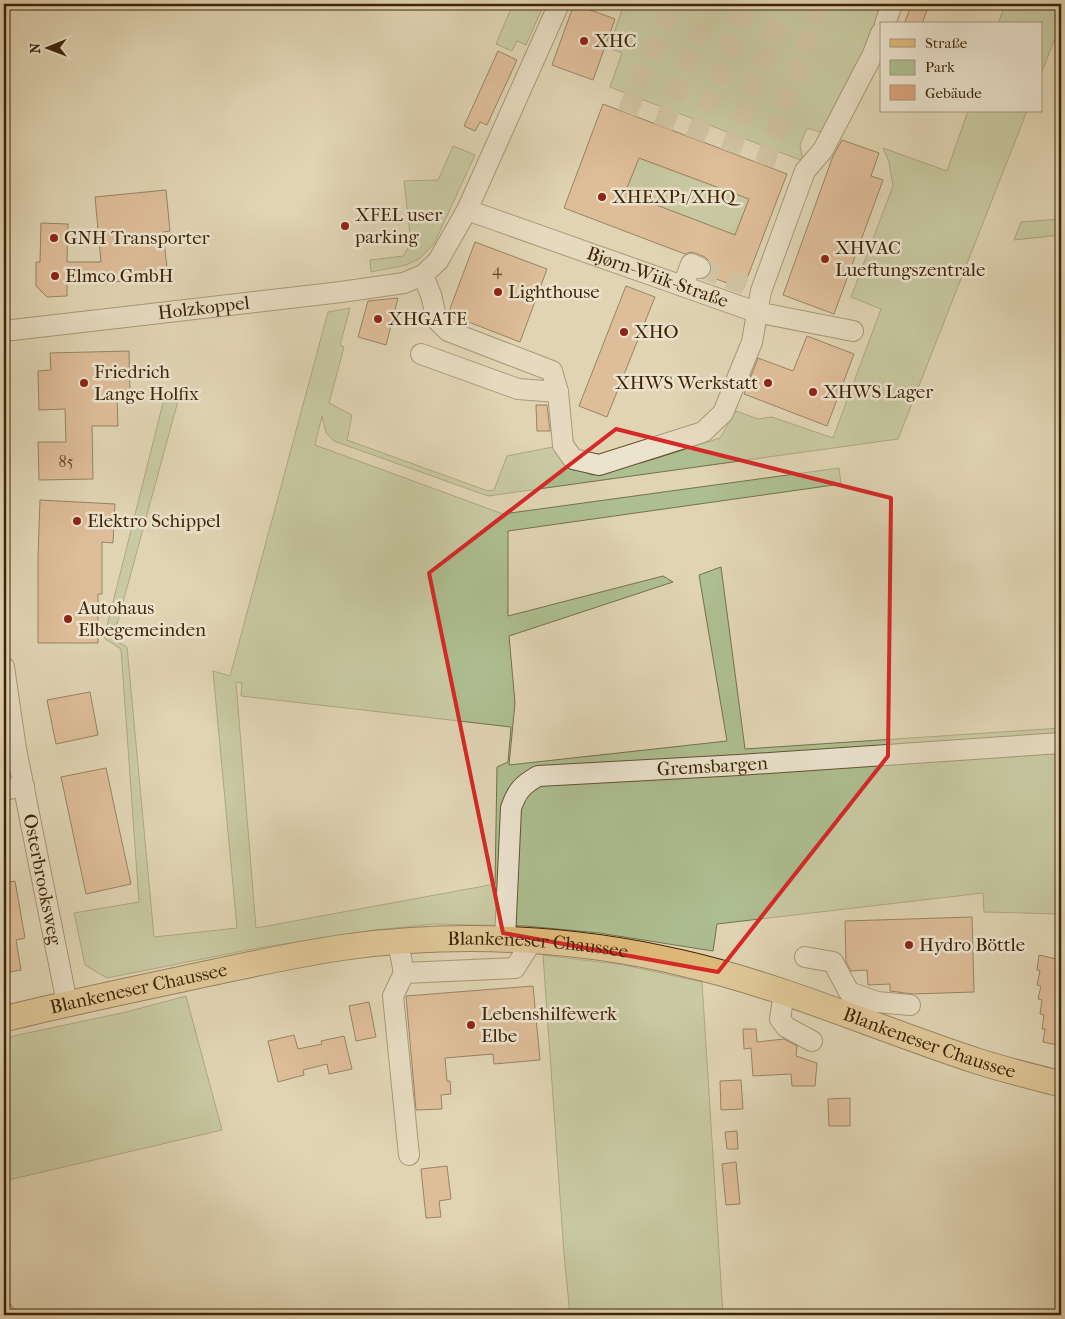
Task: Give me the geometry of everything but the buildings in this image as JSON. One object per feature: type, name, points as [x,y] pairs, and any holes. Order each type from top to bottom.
[{"type":"main road","name":"Blankeneser Chaussee","points":[[4,1019],[67,1003],[348,947],[422,940],[505,939],[626,951],[727,974],[784,993],[845,1002],[975,1060],[1061,1084]]},
{"type":"street","points":[[559,4],[467,210],[438,261],[424,275],[437,320],[448,331],[552,371],[558,392],[564,445],[574,459],[599,465],[703,432],[722,413],[752,342],[756,312],[753,288],[805,171],[823,150],[873,54],[880,36]]},
{"type":"street","points":[[886,22],[892,4]]},
{"type":"street","name":"Bjørn-Wiik-Straße","points":[[467,210],[756,312],[853,331]]},
{"type":"street","points":[[683,286],[691,264],[700,268]]},
{"type":"street","name":"Holzkoppel","points":[[4,330],[404,283],[424,275]]},
{"type":"street","points":[[421,354],[518,389],[558,392]]},
{"type":"street","name":"Osterbrooksweg","points":[[4,667],[14,740],[67,1003]]},
{"type":"street","name":"Gremsbargen","points":[[505,939],[511,808],[517,793],[527,782],[538,776],[739,765],[1061,742]]},
{"type":"street","points":[[4,790],[24,786]]},
{"type":"street","points":[[404,973],[515,968],[532,941]]},
{"type":"street","points":[[398,942],[404,973],[393,996],[409,1155]]},
{"type":"street","points":[[805,957],[833,962],[845,1002],[910,1005]]},
{"type":"street","points":[[784,993],[780,1019],[786,1027],[812,1041]]},
{"type":"highlighted area","points":[[616,429],[891,498],[888,756],[718,972],[503,933],[429,573]]},
{"type":"green space","points":[[513,4],[544,4],[526,45],[517,41],[512,51],[496,44]]},
{"type":"green space","points":[[624,4],[886,4],[869,49],[823,133],[807,128],[800,145],[803,161],[610,87],[622,53],[609,48]]},
{"type":"green space","points":[[1005,4],[1061,4],[1061,23],[1042,71],[1042,22],[999,22]]},
{"type":"green space","points":[[968,112],[1027,112],[898,439],[488,496],[334,441],[326,433],[322,416],[315,445],[503,514],[839,468],[841,484],[508,531],[508,616],[663,576],[673,582],[509,636],[515,703],[509,765],[727,741],[699,575],[721,567],[745,749],[1061,728],[1061,914],[984,912],[983,893],[717,924],[713,951],[599,933],[526,926],[434,924],[375,930],[258,948],[107,978],[85,965],[74,913],[139,902],[121,649],[104,638],[166,391],[178,401],[113,639],[127,647],[154,937],[237,928],[213,671],[230,676],[328,312],[350,308],[340,345],[344,347],[329,403],[352,415],[347,440],[488,491],[494,490],[507,456],[558,446],[569,466],[592,475],[651,460],[720,438],[736,411],[758,419],[772,417],[833,438],[881,309],[851,297],[893,186],[889,162],[883,148],[947,171]],"holes":[[[236,682],[242,683],[241,696],[511,727],[508,762],[497,767],[495,884],[256,928]]]},
{"type":"green space","points":[[453,146],[475,155],[434,244],[419,259],[406,265],[371,272],[370,260],[403,256],[411,243],[404,181],[438,180]]},
{"type":"green space","points":[[639,158],[749,199],[735,235],[625,193]]},
{"type":"green space","points":[[1061,219],[1061,235],[1014,240],[1021,222]]},
{"type":"green space","points":[[543,955],[624,965],[702,982],[723,1315],[570,1315]]},
{"type":"green space","points":[[186,996],[222,1130],[4,1181],[4,1038],[126,1012]]},
{"type":"tunnel","points":[[627,113],[672,4]]},
{"type":"tunnel","points":[[663,127],[710,4]]},
{"type":"tunnel","points":[[695,139],[746,4]]},
{"type":"tunnel","points":[[730,152],[784,4]]},
{"type":"tunnel","points":[[764,165],[820,4]]},
{"type":"tunnel","points":[[700,268],[745,285]]},
{"type":"place","name":"XHC","points":[[584,41]]},
{"type":"place","name":"XHEXP1/XHQ","points":[[602,197]]},
{"type":"place","name":"XFEL user parking","points":[[345,226]]},
{"type":"place","name":"GNH Transporter","points":[[54,238]]},
{"type":"place","name":"XHVAC Lueftungszentrale","points":[[825,259]]},
{"type":"place","name":"Elmco GmbH","points":[[55,276]]},
{"type":"place","name":"Lighthouse","points":[[498,292]]},
{"type":"place","name":"XHGATE","points":[[378,319]]},
{"type":"place","name":"XHO","points":[[624,332]]},
{"type":"place","name":"Friedrich Lange Holfix","points":[[84,383]]},
{"type":"place","name":"XHWS Werkstatt","points":[[768,383]]},
{"type":"place","name":"XHWS Lager","points":[[813,392]]},
{"type":"place","name":"Elektro Schippel","points":[[77,521]]},
{"type":"place","name":"Autohaus Elbegemeinden","points":[[68,619]]},
{"type":"place","name":"Hydro Böttle","points":[[909,945]]},
{"type":"place","name":"Lebenshilfewerk Elbe","points":[[471,1025]]}]
